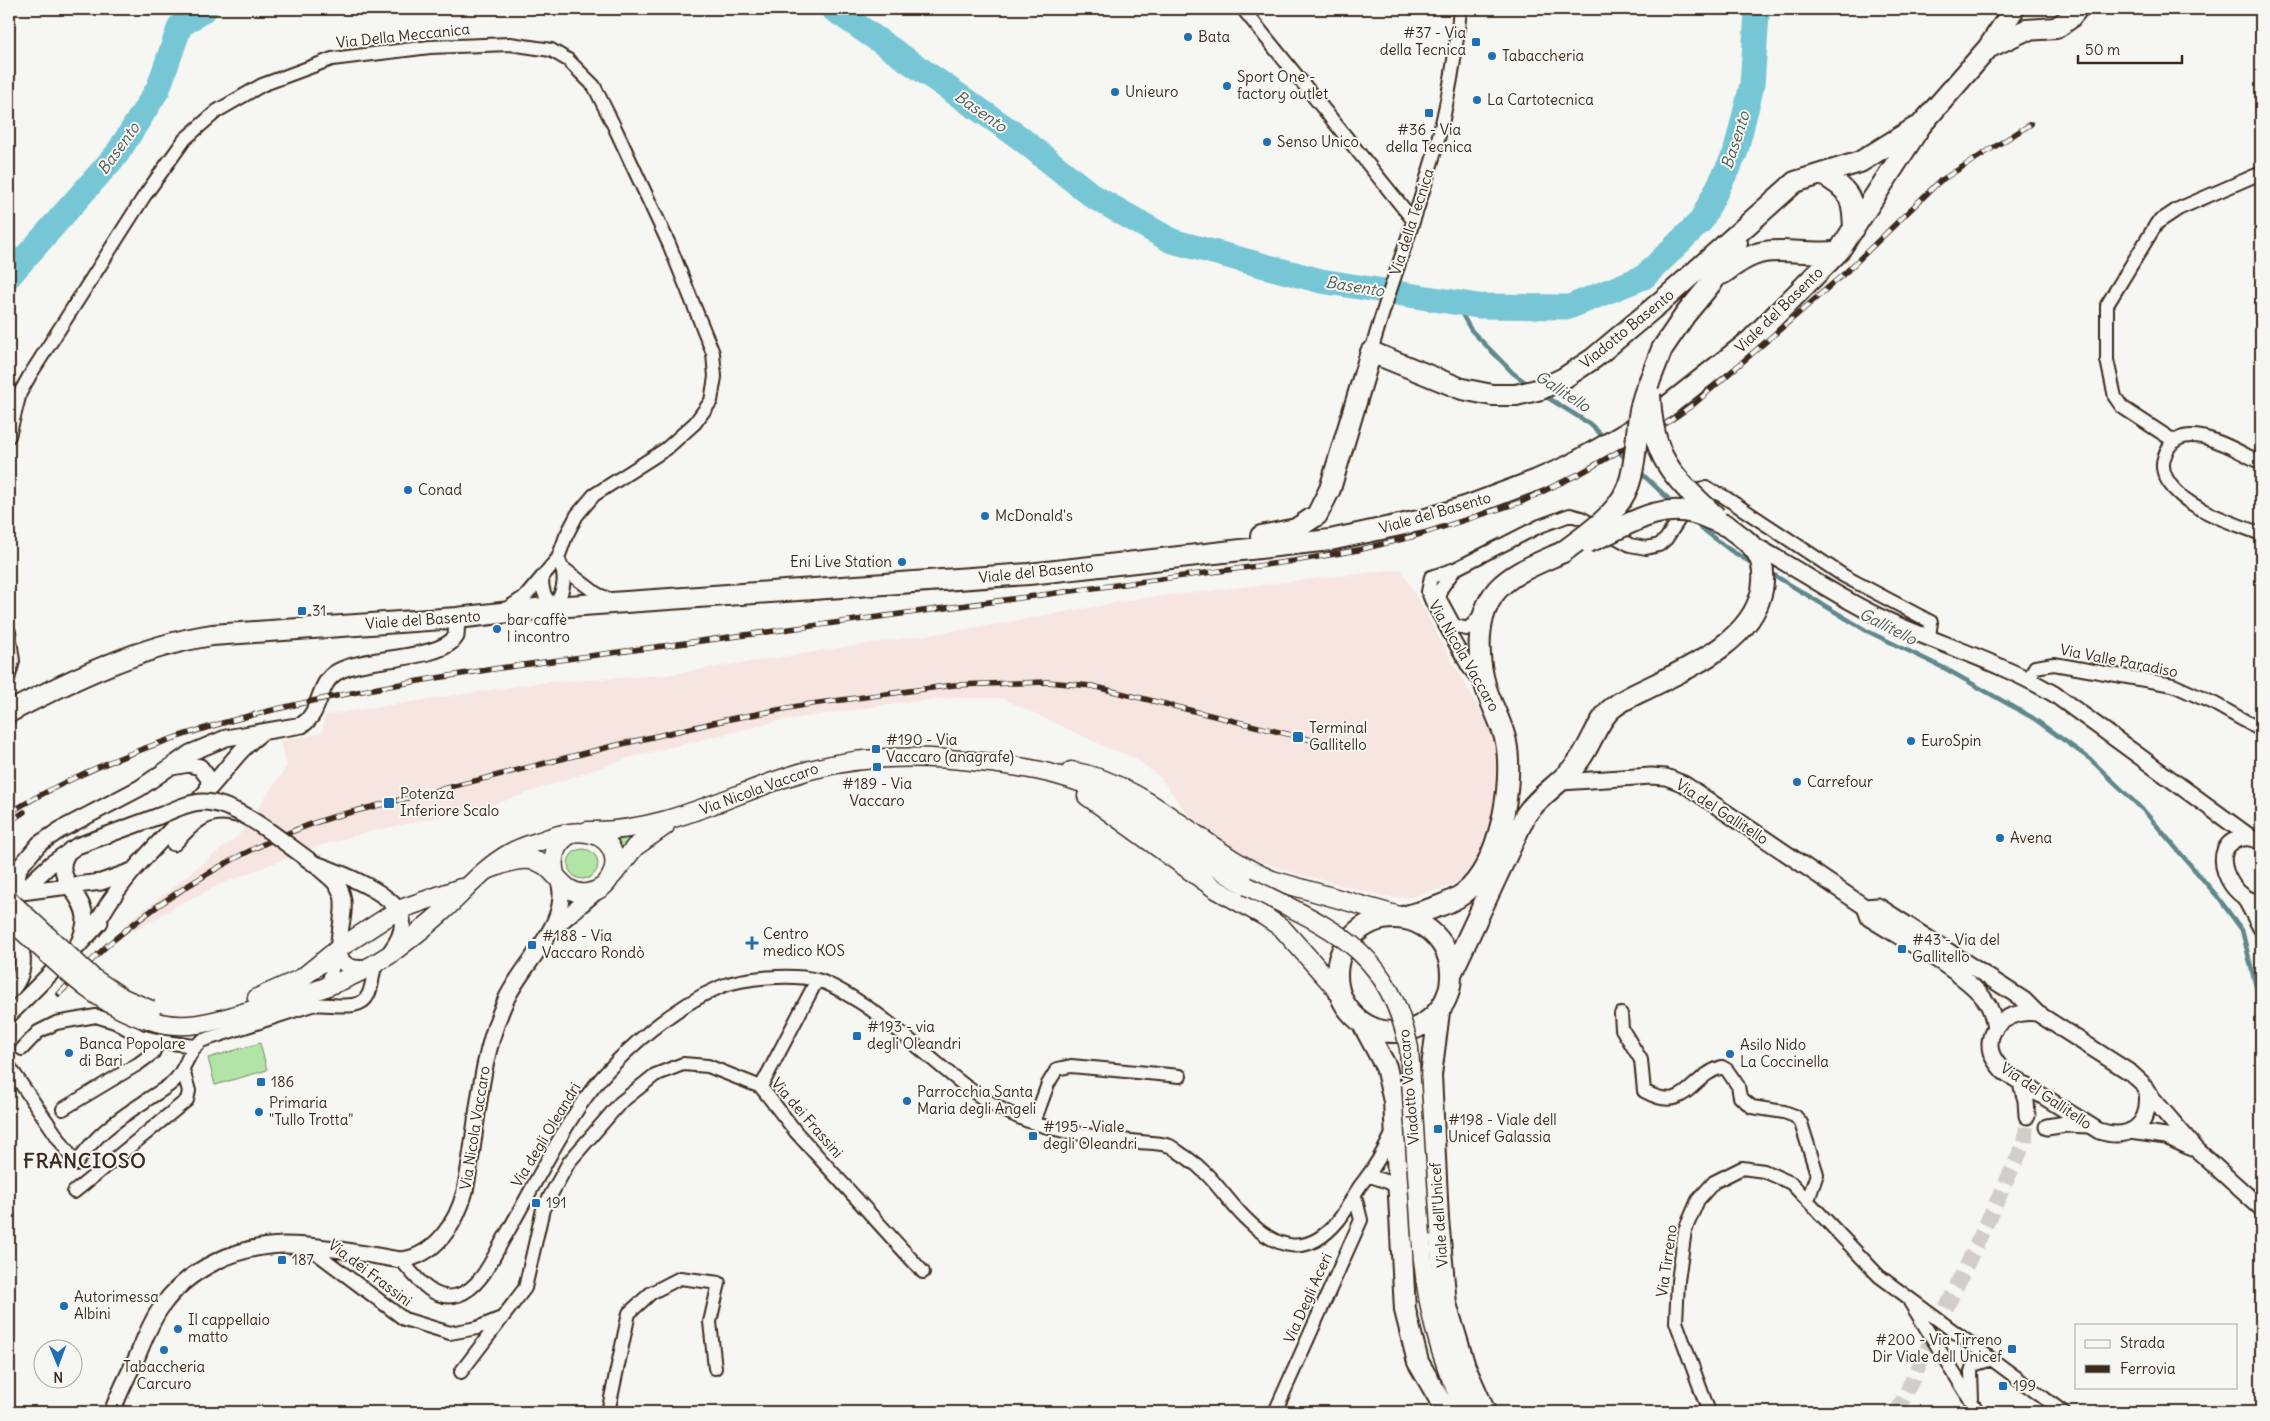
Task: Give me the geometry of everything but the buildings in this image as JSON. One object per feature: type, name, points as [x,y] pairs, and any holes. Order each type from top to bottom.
[{"type":"main road","name":"Viale del Basento","points":[[9,712],[89,674],[176,641],[212,635],[456,618],[554,607],[1029,574],[1222,551],[1274,547],[1352,535],[1423,520],[1468,506],[1569,466],[1654,416],[1751,340],[1839,251],[1921,125],[1988,48],[2014,9]]},
{"type":"main road","points":[[2022,9],[2025,17],[2040,28]]},
{"type":"main road","points":[[1988,48],[2013,36],[2040,28],[2056,28],[2063,24],[2075,10]]},
{"type":"main road","name":"Viale del Basento","points":[[1823,175],[1860,162],[1921,125]]},
{"type":"main road","points":[[1823,175],[1847,191],[1853,206],[1854,229]]},
{"type":"main road","name":"Viadotto Basento","points":[[1371,352],[1462,389],[1500,395],[1516,395],[1541,389],[1564,378],[1594,358],[1751,223],[1795,182],[1808,177],[1823,175]]},
{"type":"main road","points":[[1563,552],[1603,521],[1625,493],[1631,478],[1641,398],[1662,349],[1685,315],[1713,281],[1751,223]]},
{"type":"main road","points":[[1713,281],[1739,262],[1765,252],[1821,254],[1839,251]]},
{"type":"main road","name":"Via della Tecnica","points":[[1222,551],[1243,540],[1296,529],[1317,515],[1330,489],[1371,352]]},
{"type":"main road","points":[[1452,972],[1525,816],[1533,803],[1561,782],[1581,759],[1596,729],[1610,710],[1634,695],[1688,668],[1732,638],[1750,620],[1760,596],[1764,578],[1762,560],[1751,543],[1727,526],[1686,490],[1666,465],[1656,442],[1651,422],[1650,380]]},
{"type":"main road","points":[[1486,689],[1480,652],[1480,631],[1487,607],[1498,590],[1517,574],[1563,552],[1599,538],[1641,517],[1657,512],[1694,513],[1727,526]]},
{"type":"main road","points":[[1317,515],[1318,523],[1322,529],[1329,533],[1352,535]]},
{"type":"main road","name":"Via Nicola Vaccaro","points":[[1403,917],[1438,907],[1464,893],[1479,875],[1497,842],[1507,790],[1506,744],[1501,722],[1486,689]]},
{"type":"main road","name":"Via Nicola Vaccaro","points":[[487,870],[520,848],[562,834],[621,830],[681,817],[786,777],[848,761],[916,756],[1021,766],[1045,772]]},
{"type":"main road","points":[[1021,766],[1087,774],[1120,785],[1140,796],[1220,852],[1256,873],[1272,880],[1418,922],[1436,934],[1448,952],[1452,972],[1450,993],[1439,1012],[1427,1023],[1412,1030],[1395,1033],[1363,1024]]},
{"type":"main road","points":[[1045,772],[1105,808],[1214,888],[1282,928],[1339,992],[1348,1010],[1363,1024],[1386,1067],[1394,1101],[1406,1310],[1418,1362],[1446,1412]]},
{"type":"main road","name":"Viadotto Vaccaro","points":[[1045,772],[1094,788],[1113,799],[1198,857],[1247,886],[1307,916],[1347,940],[1376,969],[1390,992],[1402,1019],[1408,1048],[1423,1268],[1432,1322],[1443,1360],[1467,1412]]},
{"type":"main road","name":"Via Nicola Vaccaro","points":[[605,884],[635,847],[681,817]]},
{"type":"main road","points":[[15,896],[93,978],[168,1025],[204,1024],[328,987],[379,961],[441,913],[468,884],[487,870],[512,861],[531,860],[541,863],[564,886],[579,893],[588,893],[605,884],[614,866],[612,850],[602,838],[580,833],[564,838],[555,850],[553,858],[557,877]]},
{"type":"main road","points":[[9,919],[86,989],[118,1009],[150,1015],[196,1014],[252,1000],[302,978],[338,949],[398,910],[468,884]]},
{"type":"main road","points":[[1339,992],[1337,970],[1340,954],[1348,939],[1374,920],[1403,917]]},
{"type":"main road","name":"Viale dell'Unicef","points":[[1439,1012],[1431,1075],[1438,1210],[1446,1304],[1465,1367],[1484,1412]]},
{"type":"street","points":[[1243,9],[1413,220]]},
{"type":"street","name":"Via della Tecnica","points":[[1371,352],[1439,133],[1454,63],[1460,9]]},
{"type":"street","name":"Via Della Meccanica","points":[[9,436],[20,393],[40,358],[151,187],[185,139],[217,111],[262,85],[332,59],[430,46],[510,44],[551,50],[568,60],[594,86],[669,244],[710,344],[713,353],[715,377],[710,401],[695,423],[666,449],[594,495],[577,515],[566,536],[560,563]]},
{"type":"street","points":[[2174,441],[2122,407],[2115,397],[2107,360],[2106,305],[2157,223],[2178,209],[2261,173]]},
{"type":"street","points":[[2261,463],[2218,441],[2200,436],[2186,437],[2174,441],[2166,450],[2163,462],[2164,475],[2176,491],[2192,504],[2261,534]]},
{"type":"street","points":[[1487,607],[1472,626],[1466,629],[1454,625],[1440,599],[1440,590],[1455,569],[1540,526],[1570,515],[1582,518],[1630,544],[1646,548],[1659,544],[1666,539],[1699,489],[1706,488],[1723,496],[1844,576],[1931,622],[1928,637]]},
{"type":"street","points":[[1751,543],[1834,593],[1885,619],[1965,650],[2029,679],[2078,709],[2256,840]]},
{"type":"street","points":[[500,614],[526,596],[542,577],[560,563]]},
{"type":"street","points":[[560,563],[596,594],[618,603]]},
{"type":"street","points":[[542,577],[542,589],[546,599],[554,607],[565,583],[560,563]]},
{"type":"street","name":"Via Nicola Vaccaro","points":[[1455,569],[1431,577],[1428,592],[1469,668],[1486,689]]},
{"type":"street","points":[[15,896],[19,868],[39,844],[60,830],[140,788],[190,753],[226,738],[295,727],[307,721],[314,712],[327,680],[342,669],[436,650],[449,645],[456,636],[456,618]]},
{"type":"street","points":[[9,632],[13,661],[9,676]]},
{"type":"street","name":"Via Valle Paradiso","points":[[2029,679],[2035,667],[2054,664],[2172,685],[2215,704],[2261,730]]},
{"type":"street","points":[[94,929],[105,905],[208,791],[237,753],[261,733]]},
{"type":"street","points":[[171,768],[189,764],[200,767],[209,779],[208,791]]},
{"type":"street","name":"Via del Gallitello","points":[[1561,782],[1651,776],[1666,778],[1684,784],[1865,908],[1870,918],[1967,980],[1985,1000],[1992,1013],[1995,1029],[1990,1041],[1990,1051],[1994,1060],[2004,1072],[2090,1126],[2110,1135],[2130,1131],[2166,1136],[2196,1149]]},
{"type":"street","points":[[9,905],[15,896],[51,864],[84,842],[192,804],[202,802],[220,805],[243,816],[313,863],[333,880],[342,894],[344,909],[338,949],[328,987],[322,998],[312,1005]]},
{"type":"street","points":[[9,1015],[76,948],[198,818],[218,812],[243,816]]},
{"type":"street","points":[[2224,818],[2232,831],[2232,843],[2225,852],[2223,862],[2225,872],[2245,898],[2261,928]]},
{"type":"street","points":[[2232,843],[2256,840]]},
{"type":"street","points":[[68,852],[66,864],[74,874],[82,880],[94,883]]},
{"type":"street","points":[[68,852],[63,870],[69,886],[80,901],[84,912],[85,925],[76,948]]},
{"type":"street","points":[[22,1048],[38,1032],[56,1023],[96,1016],[115,1022],[140,1036],[194,1046],[216,1035],[312,1005],[326,1003],[349,1005],[362,1002],[370,993],[372,973],[379,961],[398,941],[402,928],[402,917],[398,910],[383,896],[343,874],[313,863]]},
{"type":"street","points":[[15,896],[115,879],[139,866]]},
{"type":"street","name":"Via Nicola Vaccaro","points":[[112,1412],[161,1307],[177,1289],[197,1273],[222,1258],[243,1250],[307,1246],[401,1260],[414,1258],[436,1243],[455,1218],[462,1204],[469,1174],[481,1081],[488,1048],[505,1001],[522,970],[557,919],[562,904],[557,877]]},
{"type":"street","name":"Via Nicola Vaccaro","points":[[548,933],[566,915],[605,884]]},
{"type":"street","points":[[49,889],[65,891],[80,901]]},
{"type":"street","points":[[2245,898],[2254,902],[2261,902]]},
{"type":"street","name":"Via del Gallitello","points":[[1865,908],[1878,906],[2024,1000],[2037,1013],[2131,1073],[2142,1082],[2147,1092],[2196,1149],[2261,1208]]},
{"type":"street","points":[[9,919],[22,946],[23,963],[16,984],[9,992]]},
{"type":"street","points":[[338,949],[340,958],[348,966],[354,968],[379,961]]},
{"type":"street","name":"Via degli Oleandri","points":[[401,1260],[424,1287],[445,1297],[458,1295],[470,1289],[492,1259],[574,1115],[600,1079],[634,1045],[679,1011],[721,986],[754,980],[787,978],[816,980],[832,986],[876,1012],[989,1102],[1017,1117],[1087,1135],[1170,1146],[1205,1170],[1246,1219],[1277,1244],[1304,1245],[1319,1240],[1338,1221],[1363,1182],[1370,1176],[1380,1161],[1396,1125]]},
{"type":"street","points":[[761,1087],[816,980]]},
{"type":"street","points":[[1995,1029],[2003,1019],[2016,1013],[2037,1013]]},
{"type":"street","points":[[1621,1014],[1622,1029],[1641,1060],[1644,1090],[1665,1100],[1677,1098],[1690,1090],[1709,1071],[1722,1067],[1727,1070],[1738,1086],[1740,1096],[1752,1107],[1794,1116],[1801,1123],[1817,1174],[1808,1200]]},
{"type":"street","points":[[63,1109],[138,1064],[153,1052],[156,1046],[166,1042]]},
{"type":"street","points":[[9,1066],[76,1164],[90,1143],[120,1117],[172,1082],[183,1070],[194,1046]]},
{"type":"street","name":"Via dei Frassini","points":[[460,1372],[525,1288],[543,1208],[570,1162],[620,1103],[655,1075],[683,1064],[708,1066],[761,1087],[796,1132],[923,1272]]},
{"type":"street","points":[[1034,1122],[1048,1084],[1057,1069],[1070,1066],[1180,1076]]},
{"type":"street","points":[[74,1192],[187,1100],[189,1091],[183,1070]]},
{"type":"street","points":[[2020,1082],[2026,1100],[2027,1116]]},
{"type":"street","points":[[2130,1131],[2140,1125],[2146,1116],[2149,1104],[2147,1092]]},
{"type":"street","points":[[2047,1128],[2066,1124],[2090,1126]]},
{"type":"street","name":"Via Tirreno","points":[[1709,1412],[1676,1322],[1678,1281],[1685,1230],[1698,1200],[1714,1182],[1742,1168],[1764,1171],[1791,1183],[1879,1276],[2063,1412]]},
{"type":"street","points":[[1370,1176],[1388,1182],[1400,1189]]},
{"type":"street","name":"Via Degli Aceri","points":[[1275,1412],[1362,1220],[1355,1196]]},
{"type":"street","name":"Via dei Frassini","points":[[307,1246],[404,1319],[450,1333],[477,1328],[501,1318]]},
{"type":"street","points":[[608,1412],[629,1313],[651,1293],[680,1278],[719,1283],[710,1322],[715,1368]]},
{"type":"street","name":"Via Tirreno","points":[[1906,1296],[1975,1407]]},
{"type":"street","name":"Via Tirreno","points":[[1975,1407],[1971,1372],[1973,1365],[1992,1359]]},
{"type":"shaded area","points":[[1401,569],[1499,745],[1501,792],[1492,833],[1464,878],[1449,886],[1413,897],[1394,898],[1371,893],[1288,871],[1257,860],[1230,847],[1208,833],[1187,813],[1160,777],[1135,758],[1108,748],[1002,698],[953,698],[899,703],[778,721],[631,757],[489,806],[364,833],[312,848],[221,884],[178,905],[135,931],[127,923],[239,835],[287,766],[280,741],[322,733],[325,715],[537,683],[665,675],[999,624],[1137,599]]},
{"type":"green space","points":[[633,836],[635,838],[621,851],[616,841]]},
{"type":"green space","points":[[583,849],[594,853],[598,864],[594,875],[583,879],[572,875],[568,864],[572,853]]},
{"type":"green space","points":[[260,1043],[267,1070],[215,1085],[208,1058]]},
{"type":"waterway","name":"Basento","points":[[9,276],[117,154],[158,89],[180,26],[205,9]]},
{"type":"waterway","name":"Basento","points":[[833,9],[1019,137],[1094,197],[1172,241],[1321,281],[1478,306],[1569,307],[1644,277],[1701,221],[1735,154],[1752,85],[1757,14],[1755,9]]},
{"type":"waterway","name":"Basento","points":[[1757,14],[1761,9]]},
{"type":"waterway","name":"Gallitello","points":[[1455,302],[1471,330],[1513,373],[1529,385]]},
{"type":"waterway","name":"Gallitello","points":[[1542,394],[1590,424],[1607,440]]},
{"type":"waterway","name":"Gallitello","points":[[1614,447],[1628,461]]},
{"type":"waterway","name":"Gallitello","points":[[1639,471],[1675,505]]},
{"type":"waterway","name":"Gallitello","points":[[1692,521],[1730,550],[1755,565]]},
{"type":"waterway","name":"Gallitello","points":[[1769,572],[1867,631],[1946,669],[2033,718],[2090,759],[2145,812],[2217,896],[2242,930],[2261,1007]]},
{"type":"tunnel","points":[[1897,1412],[2025,1142],[2027,1116]]},
{"type":"railway","points":[[9,813],[66,782],[124,756],[185,734],[247,716],[309,702],[373,689],[500,668],[1294,561],[1358,550],[1415,536],[1521,502],[1581,473],[1661,427],[1694,404],[1846,272],[1940,181],[2031,124]]},
{"type":"railway","points":[[59,994],[110,943],[160,904],[217,868],[276,838],[336,816],[609,747],[730,719],[804,705],[954,685],[1047,682],[1092,686],[1328,744]]},
{"type":"railway","points":[[9,822],[24,812]]},
{"type":"place","name":"Bata","points":[[1188,37]]},
{"type":"place","name":"#37 - Via della Tecnica","points":[[1476,42]]},
{"type":"place","name":"Tabaccheria","points":[[1492,56]]},
{"type":"place","name":"Sport One - factory outlet","points":[[1227,86]]},
{"type":"place","name":"Unieuro","points":[[1115,92]]},
{"type":"place","name":"La Cartotecnica","points":[[1477,100]]},
{"type":"place","name":"#36 - Via della Tecnica","points":[[1429,113]]},
{"type":"place","name":"Senso Unico","points":[[1267,142]]},
{"type":"place","name":"Conad","points":[[408,490]]},
{"type":"place","name":"McDonald's","points":[[985,516]]},
{"type":"place","name":"Eni Live Station","points":[[902,562]]},
{"type":"place","name":"31","points":[[302,611]]},
{"type":"place","name":"bar caffè l incontro","points":[[497,629]]},
{"type":"place","name":"Terminal Gallitello","points":[[1298,737]]},
{"type":"place","name":"EuroSpin","points":[[1911,741]]},
{"type":"place","name":"#190 - Via Vaccaro (anagrafe)","points":[[876,749]]},
{"type":"place","name":"#189 - Via Vaccaro","points":[[877,767]]},
{"type":"place","name":"Carrefour","points":[[1797,782]]},
{"type":"place","name":"Potenza Inferiore Scalo","points":[[389,803]]},
{"type":"place","name":"Avena","points":[[2000,838]]},
{"type":"place","name":"Centro medico KOS","points":[[752,943]]},
{"type":"place","name":"#188 - Via Vaccaro Rondò","points":[[532,945]]},
{"type":"place","name":"#43 - Via del Gallitello","points":[[1902,949]]},
{"type":"place","name":"#193 - via degli Oleandri","points":[[857,1036]]},
{"type":"place","name":"Banca Popolare di Bari","points":[[69,1053]]},
{"type":"place","name":"Asilo Nido La Coccinella","points":[[1730,1054]]},
{"type":"place","name":"186","points":[[261,1082]]},
{"type":"place","name":"Parrocchia Santa Maria degli Angeli","points":[[907,1101]]},
{"type":"place","name":"Primaria \"Tullo Trotta\"","points":[[259,1112]]},
{"type":"place","name":"#198 - Viale dell Unicef Galassia","points":[[1438,1129]]},
{"type":"place","name":"#195 - Viale degli Oleandri","points":[[1033,1136]]},
{"type":"place","name":"191","points":[[536,1203]]},
{"type":"place","name":"187","points":[[282,1260]]},
{"type":"place","name":"Autorimessa Albini","points":[[64,1306]]},
{"type":"place","name":"Il cappellaio matto","points":[[178,1329]]},
{"type":"place","name":"#200 - Via Tirreno Dir Viale dell Unicef","points":[[2012,1349]]},
{"type":"place","name":"Tabaccheria Carcuro","points":[[164,1350]]},
{"type":"place","name":"199","points":[[2003,1386]]},
{"type":"district","name":"FRANCIOSO","points":[[85,1161]]}]
